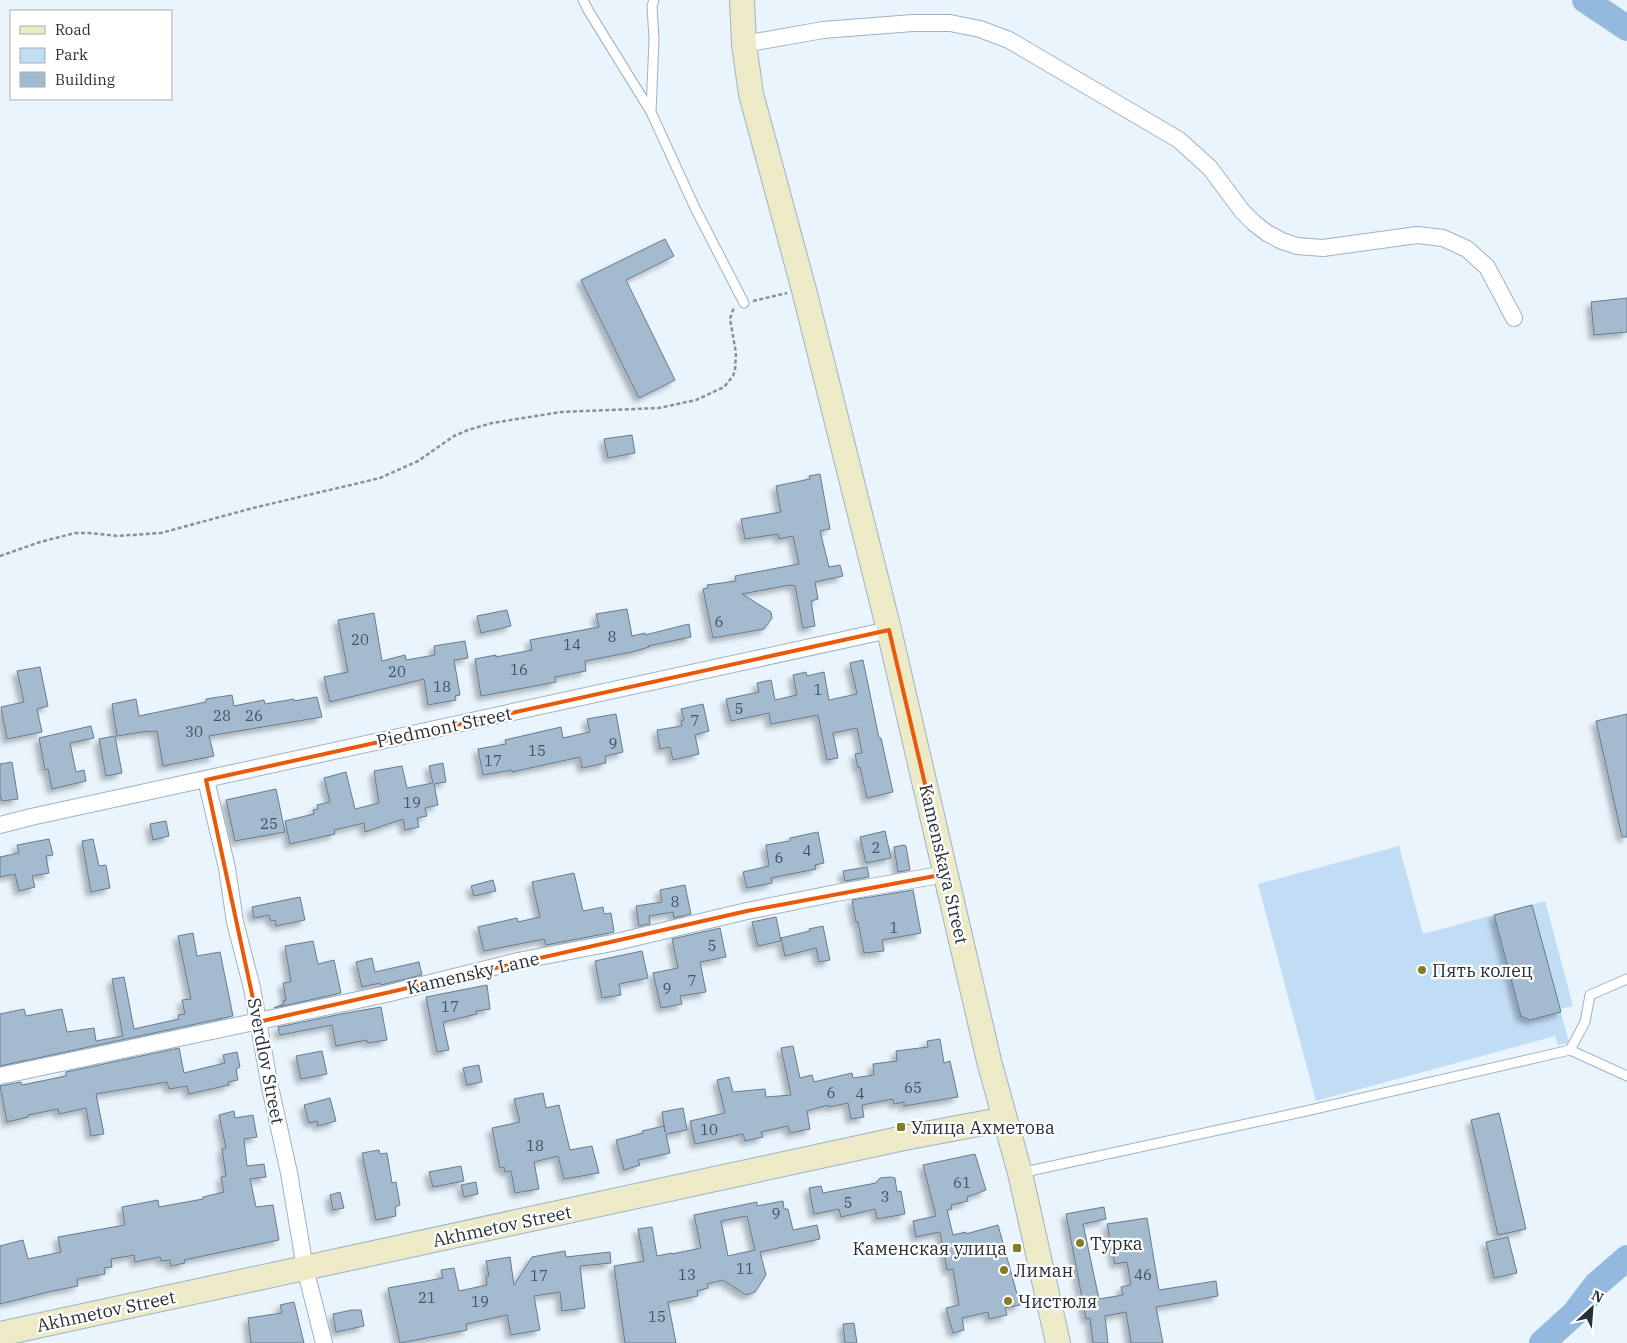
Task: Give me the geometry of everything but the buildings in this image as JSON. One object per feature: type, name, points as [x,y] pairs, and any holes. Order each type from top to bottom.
[{"type":"street","name":"Kamenskaya Street","points":[[742,0],[748,78],[757,119],[804,290],[889,630],[989,1061],[1020,1174],[1058,1343]]},
{"type":"street","points":[[744,44],[823,30],[913,23],[950,23],[980,29],[1009,40],[1179,140],[1210,168],[1242,211],[1267,233],[1297,246],[1323,248],[1418,235],[1443,238],[1467,249],[1487,267],[1514,318]]},
{"type":"street","name":"Piedmont Street","points":[[0,825],[889,630]]},
{"type":"street","name":"Sverdlov Street","points":[[206,780],[227,868],[235,922],[252,988],[289,1174],[305,1268],[324,1343]]},
{"type":"street","name":"Kamensky Lane","points":[[0,1076],[386,994],[518,960],[612,943],[747,911],[946,874]]},
{"type":"street","name":"Akhmetov Street","points":[[0,1334],[904,1138],[1005,1119]]},
{"type":"lane","points":[[583,0],[606,41],[651,112],[695,208],[744,303]]},
{"type":"lane","points":[[651,112],[654,0]]},
{"type":"lane","points":[[1570,1050],[1584,1022],[1590,995],[1627,979]]},
{"type":"lane","points":[[1020,1174],[1570,1050],[1627,1076]]},
{"type":"path","points":[[0,556],[40,542],[75,533],[117,536],[161,533],[291,498],[380,478],[405,468],[454,436],[468,430],[514,418],[561,412],[659,408],[696,400],[724,387],[733,376],[736,353],[731,313],[733,307],[804,290]]},
{"type":"highlighted area","points":[[889,630],[946,874],[747,911],[258,1022],[206,780]]},
{"type":"green space","name":"Пять колец","points":[[1399,846],[1423,934],[1545,901],[1573,1006],[1560,1009],[1569,1043],[1558,1045],[1555,1036],[1316,1101],[1258,884]]},
{"type":"waterway","points":[[1585,0],[1627,28]]},
{"type":"waterway","points":[[1542,1343],[1574,1314],[1597,1284],[1627,1258]]},
{"type":"place","name":"Пять колец","points":[[1422,970]]},
{"type":"place","name":"Улица Ахметова","points":[[901,1127]]},
{"type":"place","name":"Турка","points":[[1080,1243]]},
{"type":"place","name":"Каменская улица","points":[[1017,1248]]},
{"type":"place","name":"Лиман","points":[[1004,1270]]},
{"type":"place","name":"Чистюля","points":[[1008,1301]]}]
